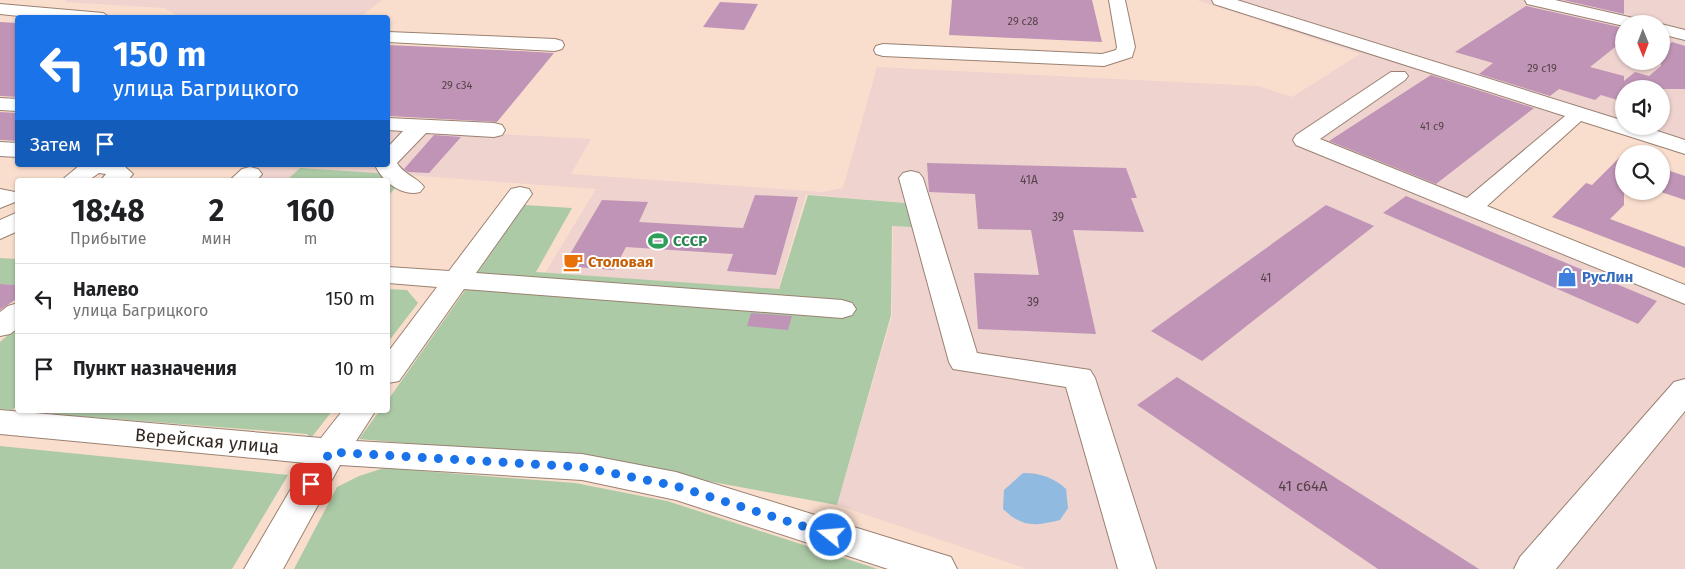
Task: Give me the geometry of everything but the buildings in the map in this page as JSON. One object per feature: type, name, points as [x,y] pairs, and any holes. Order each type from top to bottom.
[{"type":"street","points":[[883,50],[1088,60],[1117,57],[1125,53],[1126,47],[1118,0]]},
{"type":"street","points":[[1220,0],[1685,147]]},
{"type":"street","points":[[1533,0],[1615,19]]},
{"type":"street","points":[[0,9],[69,15]]},
{"type":"street","points":[[1670,32],[1685,35]]},
{"type":"street","points":[[390,37],[555,45]]},
{"type":"street","points":[[1398,76],[1304,140],[1685,295]]},
{"type":"street","points":[[0,104],[15,105]]},
{"type":"street","points":[[1470,208],[1570,121]]},
{"type":"street","points":[[390,126],[494,130]]},
{"type":"street","points":[[390,157],[420,126]]},
{"type":"street","points":[[0,149],[15,150]]},
{"type":"street","points":[[77,178],[92,167]]},
{"type":"street","points":[[110,167],[120,174],[115,178]]},
{"type":"street","points":[[388,167],[390,172],[412,187]]},
{"type":"street","points":[[911,178],[964,362],[1079,378],[1137,569]]},
{"type":"street","points":[[390,370],[520,194]]},
{"type":"street","points":[[0,196],[6,197],[0,201]]},
{"type":"street","points":[[0,231],[15,221]]},
{"type":"street","points":[[0,245],[15,246]]},
{"type":"street","points":[[390,276],[842,309]]},
{"type":"street","points":[[0,326],[15,314]]},
{"type":"street","points":[[1533,569],[1685,390]]},
{"type":"street","points":[[263,569],[330,452],[358,413]]},
{"type":"street","name":"Верейская улица","points":[[0,422],[330,452],[582,467],[676,486],[938,569]]},
{"type":"shaded area","points":[[67,0],[382,0],[363,15],[176,15],[164,8],[64,2]]},
{"type":"shaded area","points":[[1197,0],[1685,0],[1685,155],[1670,150],[1670,145],[1655,145],[1626,135],[1670,135],[1670,80],[1615,80],[1615,131],[1581,120],[1464,215],[1685,305],[1685,569],[1027,569],[837,505],[892,316],[893,226],[912,227],[918,204],[806,194],[778,289],[545,273],[596,189],[407,175],[390,194],[390,178],[236,178],[250,167],[390,167],[390,128],[591,139],[571,174],[822,192],[843,188],[877,67],[1258,86],[1292,97],[1360,54]]},
{"type":"green space","points":[[300,168],[407,175],[390,194],[390,178],[289,178]]},
{"type":"green space","points":[[808,195],[917,204],[911,227],[892,226],[891,315],[837,505],[588,459],[359,439],[378,413],[390,413],[390,397],[525,205],[572,208],[536,272],[779,289]]},
{"type":"green space","points":[[0,258],[15,259],[15,285],[0,284]]},
{"type":"green space","points":[[390,289],[407,290],[418,303],[390,339]]},
{"type":"green space","points":[[15,329],[15,408],[12,410],[0,409],[0,342]]},
{"type":"green space","points":[[331,413],[311,438],[307,434],[52,414]]},
{"type":"green space","points":[[0,446],[288,475],[232,569],[0,569]]},
{"type":"green space","points":[[384,468],[575,483],[667,501],[878,569],[294,569],[337,487],[359,476]]},
{"type":"water","points":[[1023,473],[1046,476],[1066,489],[1068,508],[1060,520],[1030,524],[1017,520],[1003,509],[1004,490]]},
{"type":"place","name":"СССР","points":[[658,241]]},
{"type":"place","name":"Столовая","points":[[573,262]]},
{"type":"place","name":"РусЛин","points":[[1567,277]]},
{"type":"route","points":[[311,484],[330,452],[582,467],[676,486],[831,535]]}]
